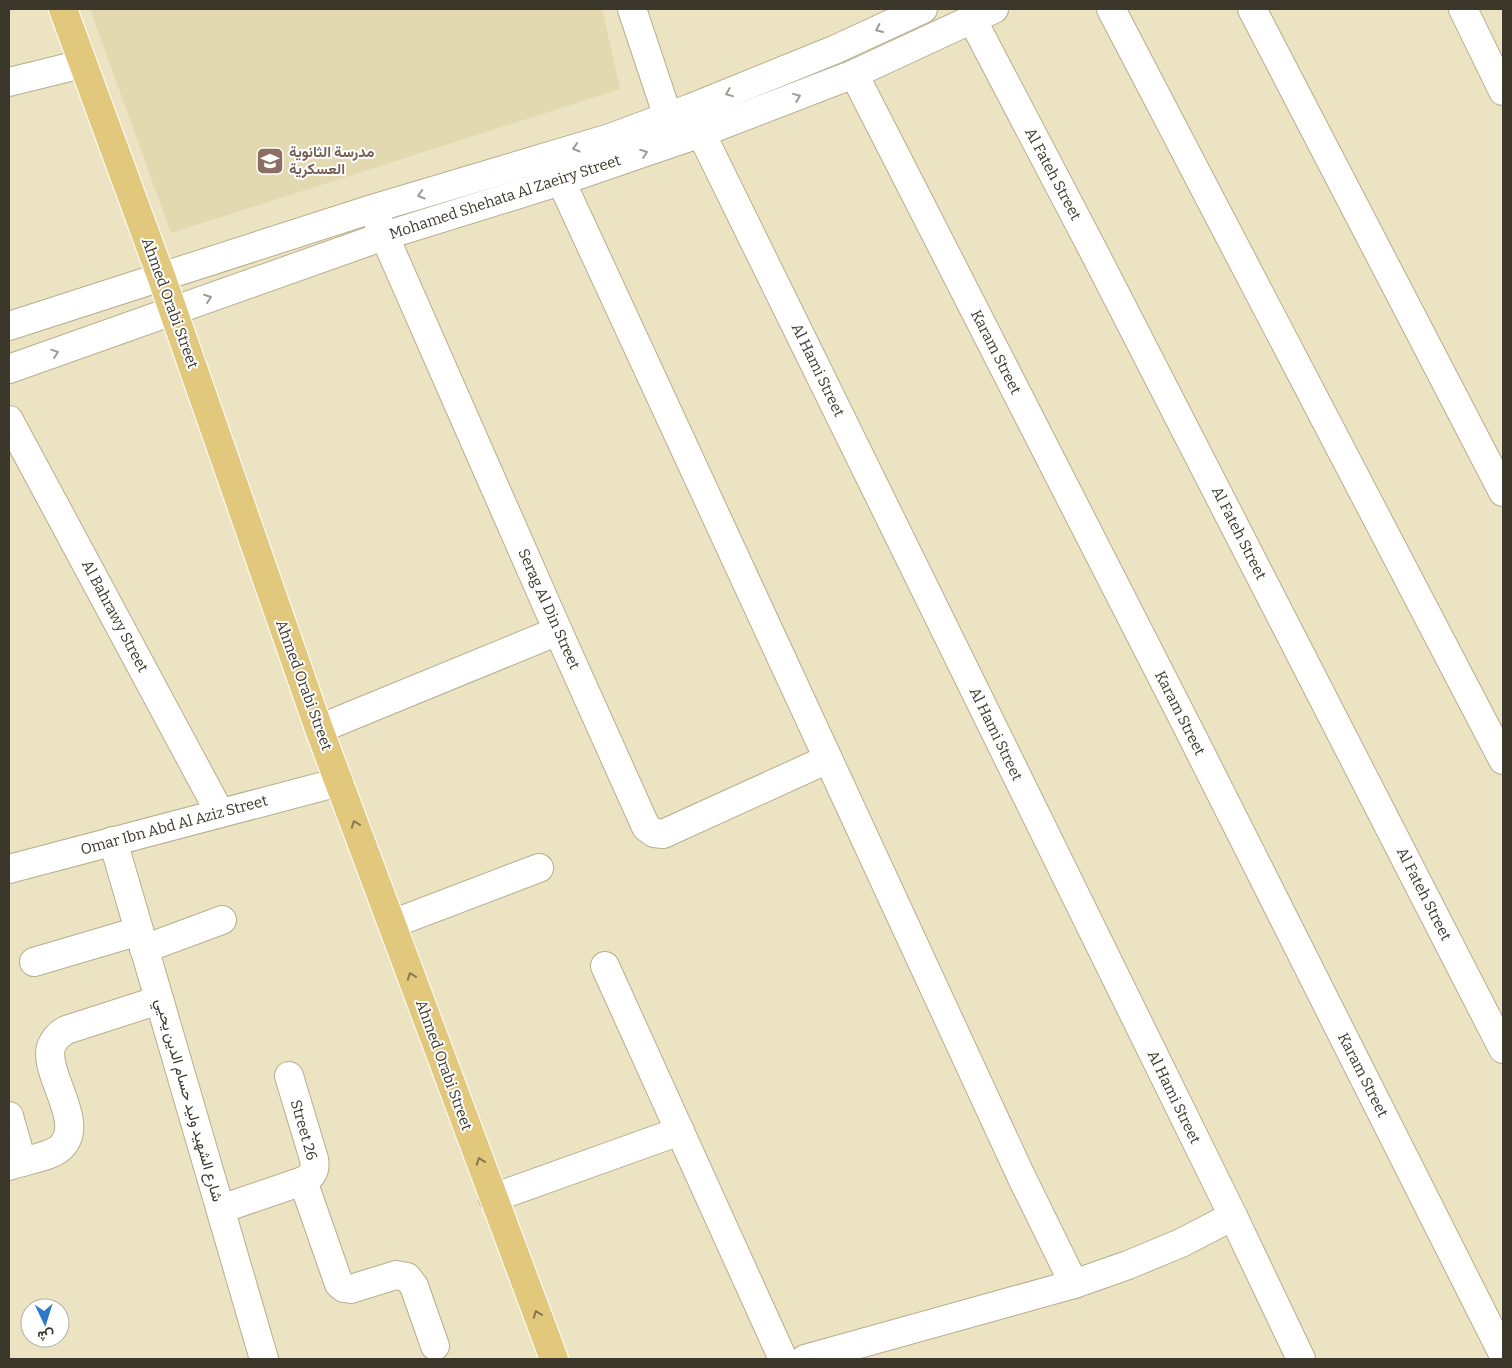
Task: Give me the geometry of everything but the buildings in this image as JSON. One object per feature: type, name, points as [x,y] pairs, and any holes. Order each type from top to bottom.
[{"type":"main road","name":"Ahmed Orabi Street","points":[[63,9],[161,276],[339,782],[554,1359]]},
{"type":"street","name":"Al Hami Street","points":[[632,9],[679,112],[702,133],[1233,1216],[1300,1359]]},
{"type":"street","name":"Mohamed Shehata Al Zaeiry Street","points":[[9,326],[372,209],[610,138],[834,50],[923,9]]},
{"type":"street","points":[[1111,9],[1503,760]]},
{"type":"street","points":[[1252,9],[1503,492]]},
{"type":"street","points":[[1463,9],[1503,91]]},
{"type":"street","name":"Mohamed Shehata Al Zaeiry Street","points":[[9,369],[384,236],[561,181],[702,133],[854,74],[983,14]]},
{"type":"street","name":"Al Fateh Street","points":[[983,14],[1098,259],[1503,1048]]},
{"type":"street","points":[[9,82],[82,64]]},
{"type":"street","name":"Karam Street","points":[[854,74],[1185,723],[1503,1354]]},
{"type":"street","points":[[561,181],[1021,1176],[1074,1284]]},
{"type":"street","name":"Serag Al Din Street","points":[[372,209],[646,827],[654,833],[663,834],[828,759]]},
{"type":"street","name":"Al Bahrawy Street","points":[[9,420],[220,813]]},
{"type":"street","points":[[320,729],[558,631]]},
{"type":"street","name":"Omar Ibn Abd Al Aziz Street","points":[[9,868],[339,782]]},
{"type":"street","name":"شارع الشهيد وليد حسام الدين يحيي","points":[[113,841],[264,1359]]},
{"type":"street","points":[[392,924],[539,868]]},
{"type":"street","points":[[34,962],[142,940],[222,920]]},
{"type":"street","points":[[605,966],[783,1359]]},
{"type":"street","points":[[9,1116],[16,1164],[59,1149],[67,1139],[70,1128],[50,1056],[54,1040],[66,1030],[159,1000]]},
{"type":"street","name":"Street 26","points":[[220,1209],[303,1181],[313,1173],[315,1166],[288,1076]]},
{"type":"street","points":[[493,1198],[680,1132]]},
{"type":"street","points":[[303,1181],[339,1284],[344,1288],[351,1289],[396,1275],[407,1277],[414,1286],[435,1346]]},
{"type":"street","points":[[804,1359],[1074,1284],[1182,1243],[1233,1216]]},
{"type":"shaded area","name":"مدرسة الثانوية العسكرية","points":[[90,9],[602,9],[620,89],[171,233]]},
{"type":"place","name":"مدرسة الثانوية العسكرية","points":[[270,161]]}]
